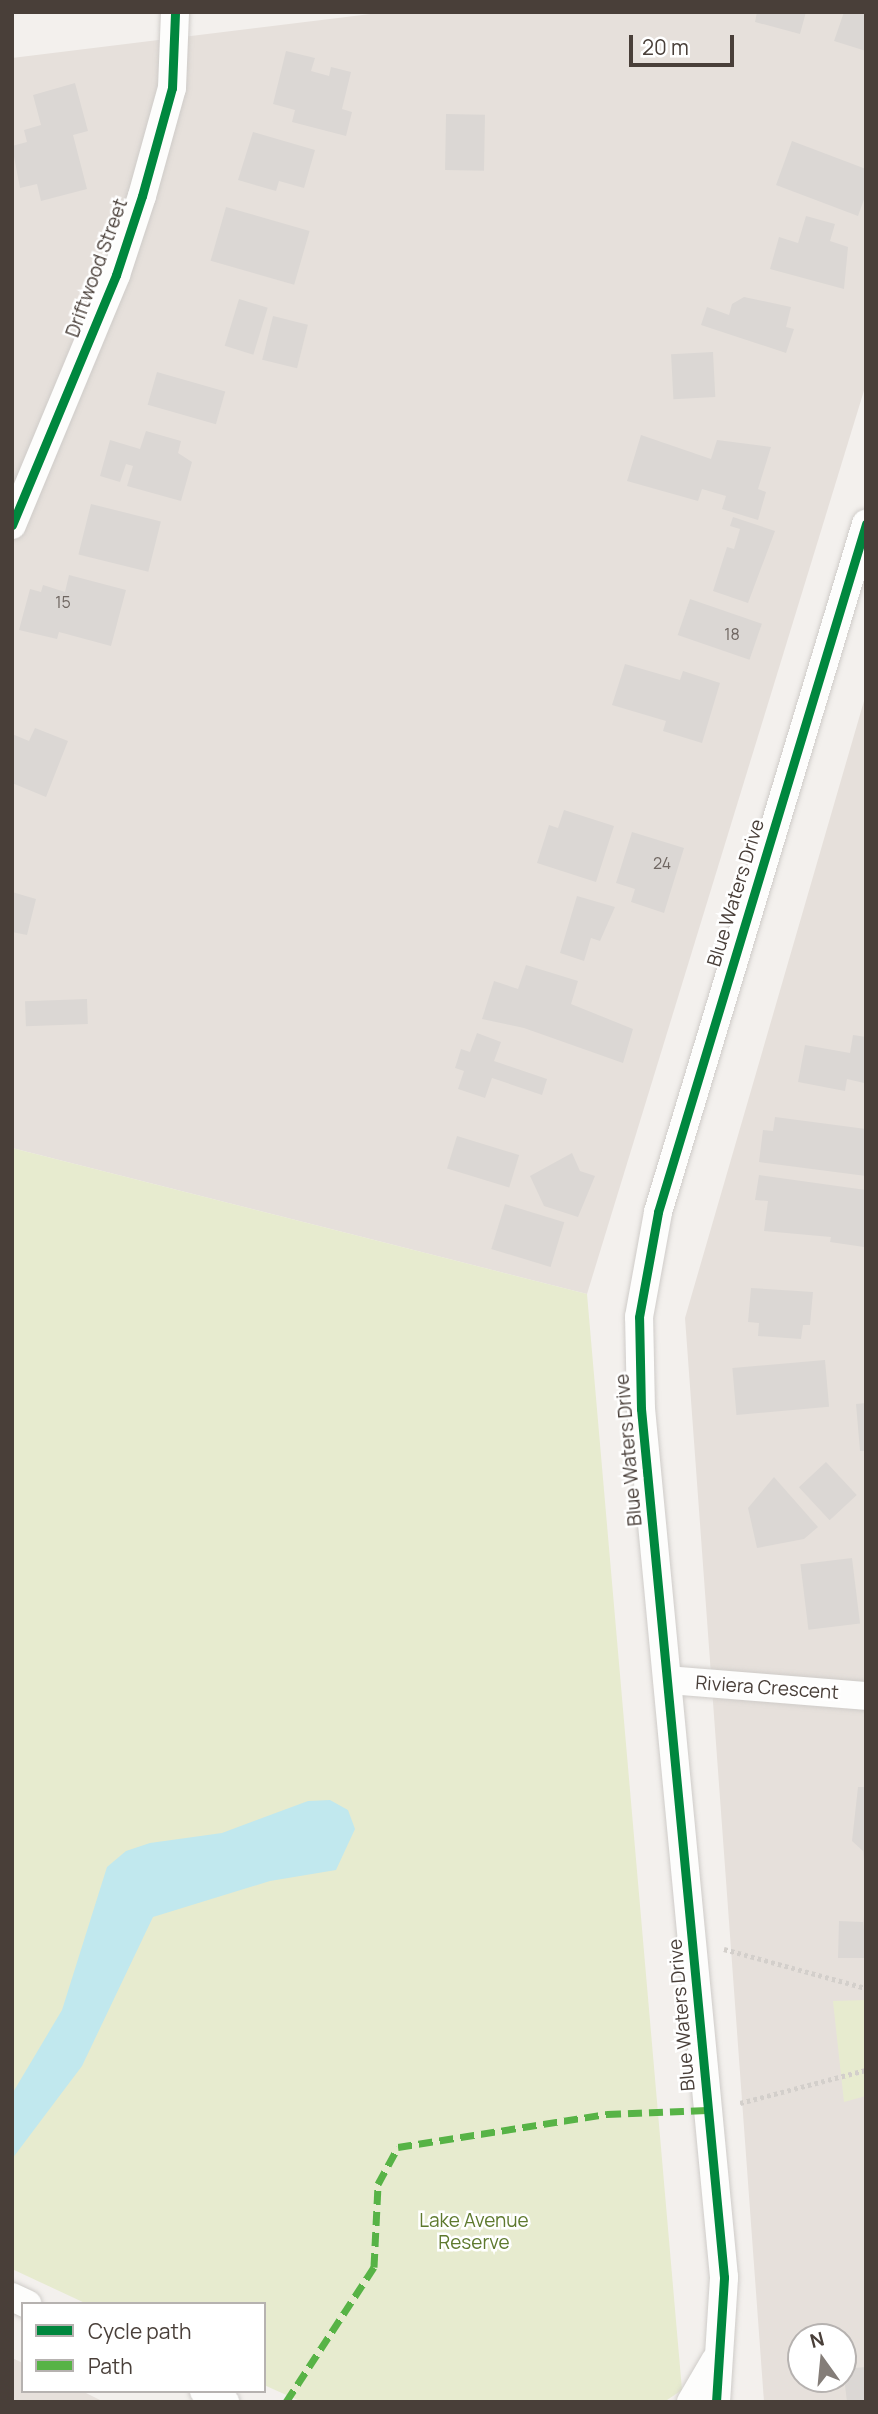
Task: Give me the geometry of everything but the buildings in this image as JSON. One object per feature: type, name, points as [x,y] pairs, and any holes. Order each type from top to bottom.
[{"type":"street","name":"Driftwood Street","points":[[12,525],[116,275],[142,196],[172,88],[174,12]]},
{"type":"street","name":"Blue Waters Drive","points":[[716,2402],[724,2277],[639,1365],[646,1267],[866,524]]},
{"type":"street","name":"Riviera Crescent","points":[[668,1681],[866,1696]]},
{"type":"street","name":"Blue Waters Drive","points":[[691,2402],[718,2356]]},
{"type":"street","points":[[208,2393],[225,2402]]},
{"type":"path","points":[[693,1941],[866,1989]]},
{"type":"path","points":[[708,2110],[866,2070]]},
{"type":"shaded area","points":[[387,12],[866,12],[866,384],[587,1294],[12,1148],[12,58]]},
{"type":"shaded area","points":[[866,694],[866,2402],[764,2402],[685,1318]]},
{"type":"shaded area","points":[[12,2358],[21,2362],[21,2393],[86,2393],[104,2402],[12,2402]]},
{"type":"green space","name":"Lake Avenue Reserve","points":[[12,1148],[587,1294],[682,2390],[664,2402],[302,2402],[266,2386],[266,2302],[83,2302],[12,2269]]},
{"type":"green space","points":[[866,2000],[866,2096],[844,2102],[833,2001]]},
{"type":"water","points":[[330,1800],[348,1810],[355,1829],[336,1870],[270,1881],[153,1917],[82,2066],[12,2159],[12,2094],[62,2010],[107,1867],[126,1851],[150,1843],[222,1833],[308,1801]]},
{"type":"marked path","points":[[286,2402],[374,2267],[378,2184],[398,2147],[607,2114],[708,2110]]},
{"type":"cycle path","points":[[12,525],[116,275],[142,196],[172,88],[175,12]]},
{"type":"cycle path","points":[[716,2402],[724,2277],[641,1409],[639,1317],[658,1212],[866,524]]}]
